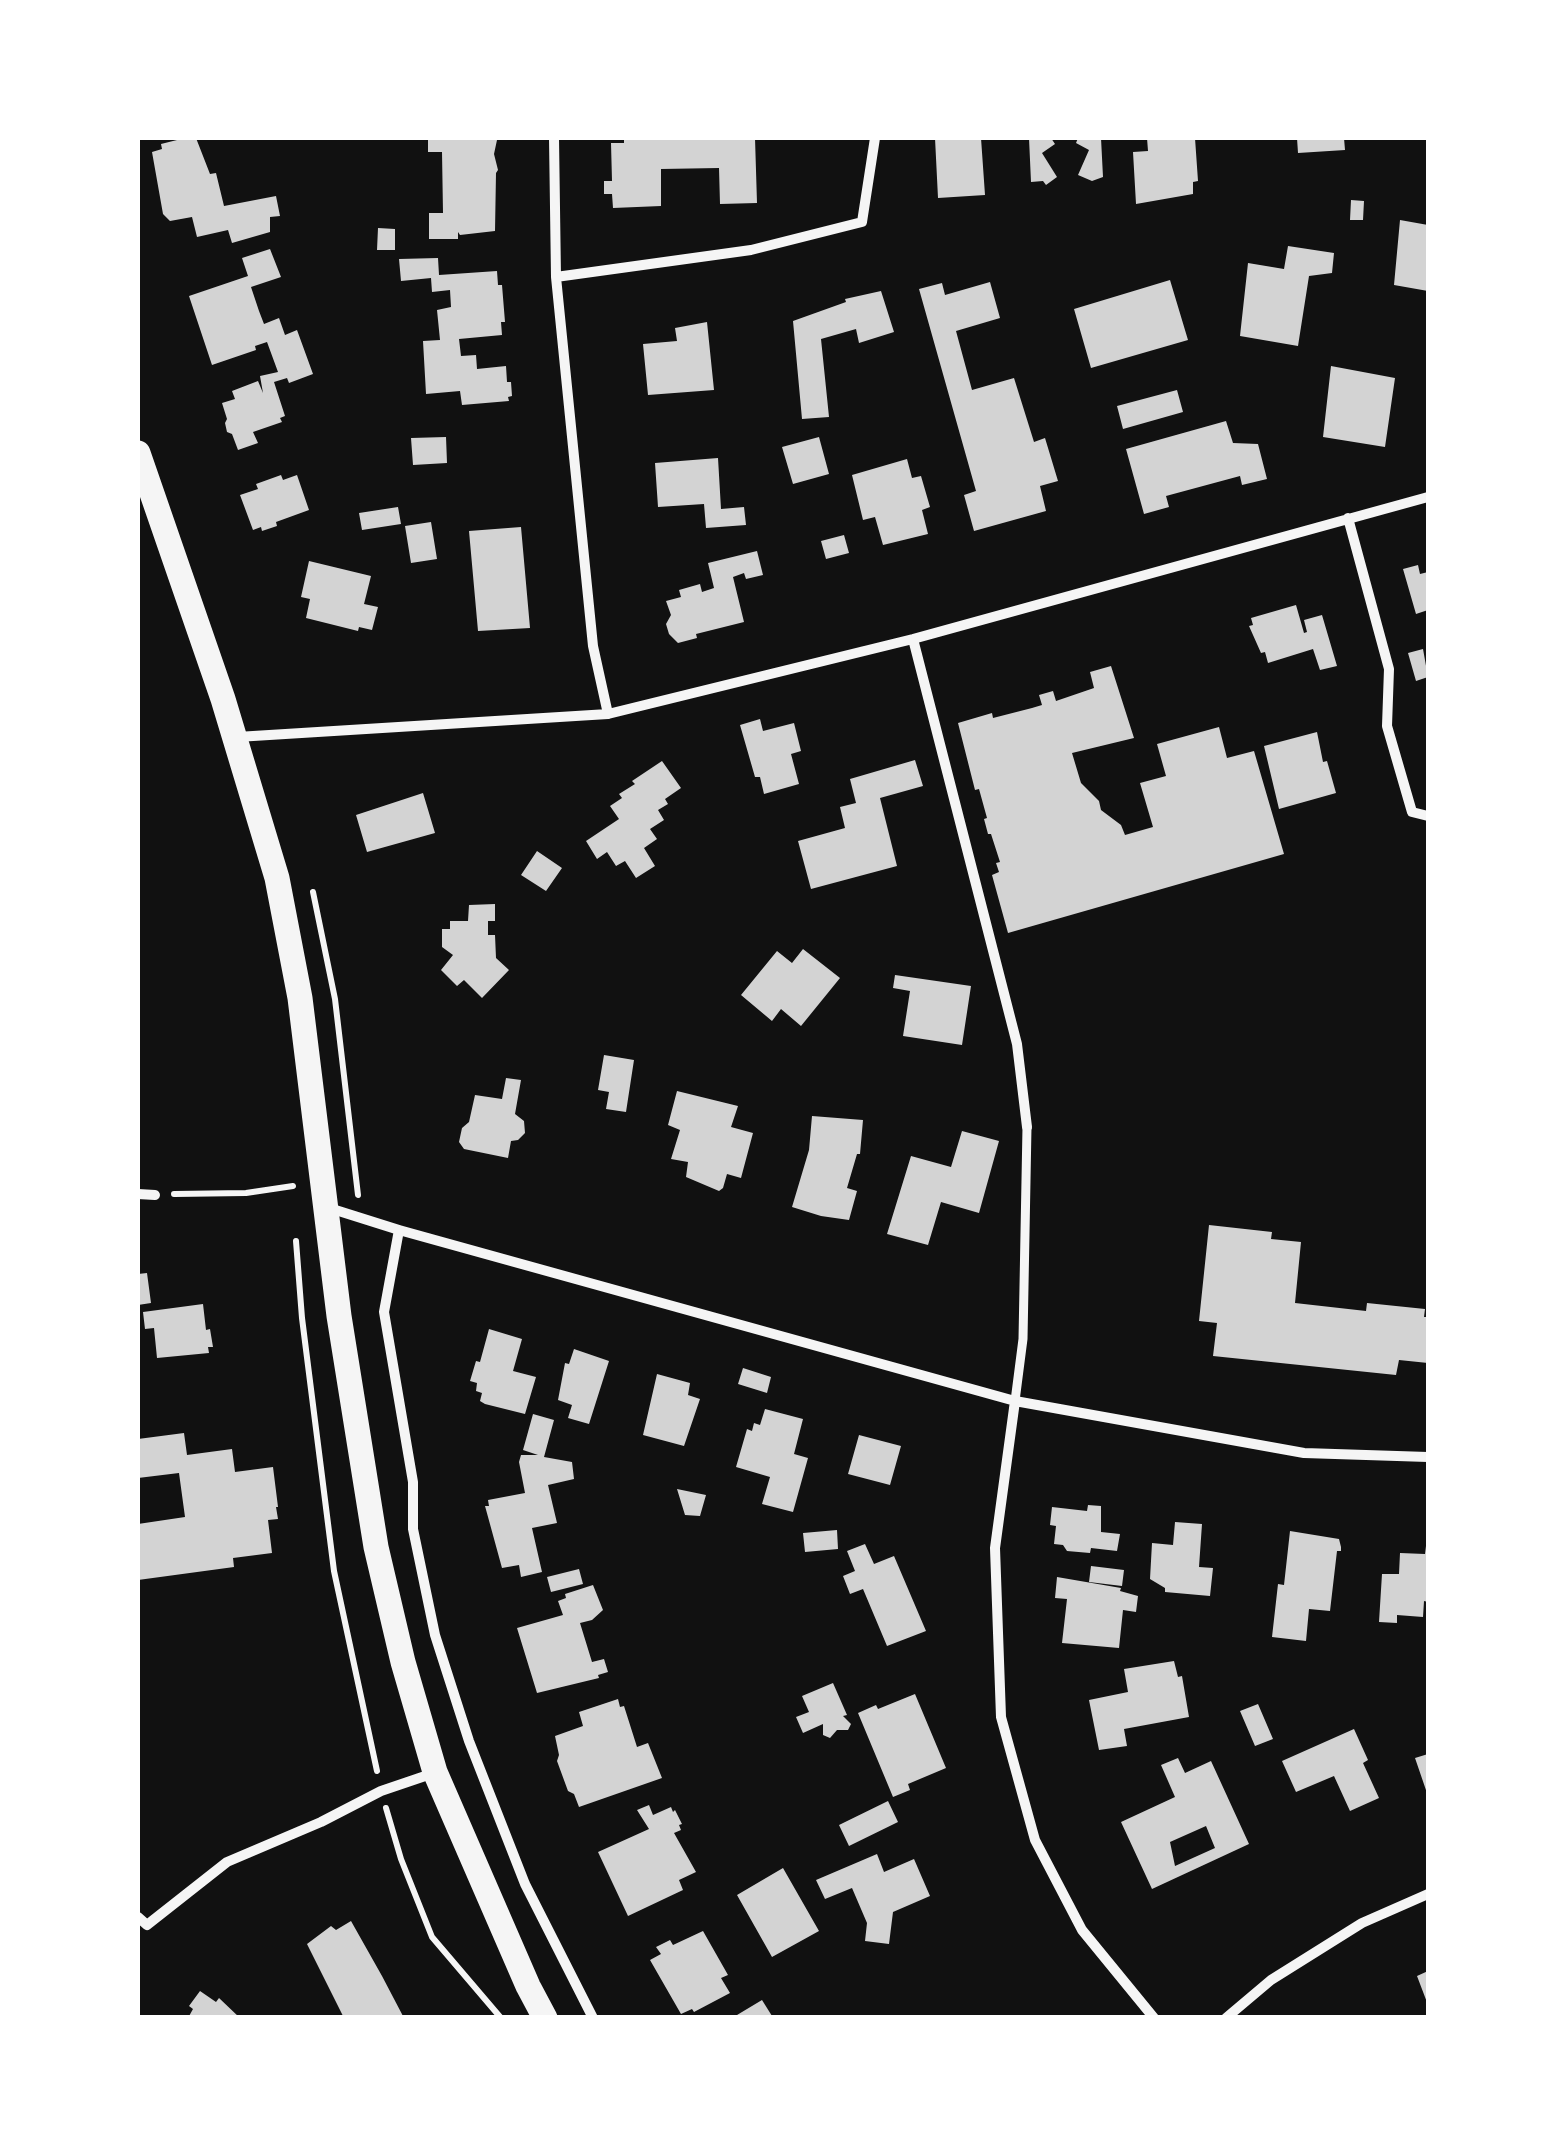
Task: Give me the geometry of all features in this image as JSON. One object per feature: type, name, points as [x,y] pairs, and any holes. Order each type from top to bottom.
[{"type":"main road","points":[[138,452],[236,737],[276,878],[300,998],[325,1206],[376,1546],[403,1662],[434,1772],[544,2018]]},
{"type":"street","points":[[554,138],[556,277],[592,646],[608,714]]},
{"type":"street","points":[[556,277],[751,250],[862,222],[875,138]]},
{"type":"street","points":[[236,737],[608,714],[914,639],[1428,497]]},
{"type":"street","points":[[1348,518],[1389,669],[1387,726],[1412,812],[1428,816]]},
{"type":"street","points":[[914,639],[1017,1044],[1027,1127],[1023,1339],[995,1548],[1001,1717],[1035,1840],[1082,1930],[1154,2018]]},
{"type":"street","points":[[138,1194],[155,1195]]},
{"type":"street","points":[[325,1206],[399,1230],[1016,1401],[1304,1453],[1428,1456]]},
{"type":"street","points":[[399,1230],[384,1312],[414,1482],[413,1530],[435,1635],[469,1741],[525,1884],[593,2018]]},
{"type":"street","points":[[138,1916],[146,1925],[227,1862],[381,1791],[434,1772]]},
{"type":"street","points":[[1226,2018],[1271,1980],[1362,1923],[1428,1894]]},
{"type":"path","points":[[291,1166],[294,1205]]},
{"type":"path","points":[[155,1195],[246,1193],[292,1186]]},
{"type":"path","points":[[295,1224],[302,1318],[334,1571],[381,1791],[432,1937],[501,2018]]},
{"type":"building","points":[[196,138],[210,174],[216,173],[224,206],[276,196],[280,216],[270,217],[270,232],[232,243],[228,230],[197,237],[192,217],[170,221],[163,214],[152,152],[162,149],[161,144]]},
{"type":"building","points":[[428,138],[497,140],[495,231],[460,235],[458,232],[458,239],[429,239],[429,213],[443,213],[442,152],[428,152]]},
{"type":"building","points":[[624,138],[755,138],[757,203],[720,204],[719,168],[661,169],[661,206],[613,208],[612,194],[604,194],[604,181],[612,181],[611,143],[624,143]]},
{"type":"building","points":[[935,138],[981,138],[985,195],[938,198]]},
{"type":"building","points":[[1029,138],[1051,138],[1055,144],[1042,153],[1057,177],[1046,185],[1043,181],[1031,182]]},
{"type":"building","points":[[1078,138],[1101,138],[1103,177],[1092,181],[1078,175],[1089,150],[1076,143]]},
{"type":"building","points":[[1147,138],[1195,138],[1198,181],[1193,182],[1193,194],[1136,204],[1133,152],[1148,151]]},
{"type":"building","points":[[1297,138],[1344,138],[1345,150],[1298,153]]},
{"type":"building","points":[[1351,200],[1364,201],[1363,220],[1350,220]]},
{"type":"building","points":[[1400,220],[1428,225],[1428,291],[1394,285]]},
{"type":"building","points":[[378,228],[395,229],[395,250],[377,250]]},
{"type":"building","points":[[1288,246],[1334,253],[1332,273],[1309,276],[1298,346],[1240,336],[1248,263],[1284,269]]},
{"type":"building","points":[[270,249],[281,277],[251,287],[259,311],[264,324],[279,318],[285,335],[297,330],[313,374],[289,383],[287,378],[274,382],[285,416],[280,418],[282,422],[253,432],[258,443],[238,450],[232,434],[227,432],[222,403],[235,399],[232,391],[258,381],[263,393],[260,376],[278,372],[267,342],[255,346],[256,350],[212,365],[189,296],[248,276],[242,258]]},
{"type":"building","points":[[438,258],[439,275],[497,271],[505,322],[501,322],[502,335],[459,339],[461,356],[476,355],[477,369],[506,366],[507,382],[511,382],[509,401],[462,405],[460,391],[426,394],[423,341],[440,340],[437,310],[451,307],[450,290],[432,292],[431,278],[401,281],[399,259]]},
{"type":"building","points":[[1170,280],[1188,340],[1091,368],[1074,309]]},
{"type":"building","points":[[990,282],[1000,318],[956,331],[972,390],[1014,378],[1034,442],[1045,438],[1058,481],[1040,486],[1046,511],[974,531],[964,495],[976,491],[919,289],[942,283],[945,295]]},
{"type":"building","points":[[881,291],[894,332],[859,343],[856,329],[821,339],[829,417],[802,419],[793,321],[846,302],[845,299]]},
{"type":"building","points":[[707,322],[714,390],[648,395],[643,344],[677,341],[675,328]]},
{"type":"building","points":[[1331,366],[1395,378],[1385,447],[1323,437]]},
{"type":"building","points":[[1177,390],[1183,412],[1123,429],[1117,406]]},
{"type":"building","points":[[1226,421],[1233,443],[1258,444],[1267,479],[1242,485],[1240,476],[1166,496],[1169,507],[1144,514],[1126,449]]},
{"type":"building","points":[[446,437],[447,463],[413,465],[411,438]]},
{"type":"building","points":[[819,437],[829,474],[793,484],[782,447]]},
{"type":"building","points":[[718,458],[721,509],[744,507],[746,525],[706,528],[704,504],[658,507],[655,463]]},
{"type":"building","points":[[907,459],[912,478],[921,476],[930,507],[922,510],[928,534],[883,545],[875,517],[863,520],[852,475]]},
{"type":"building","points":[[281,475],[283,480],[297,475],[309,510],[276,522],[277,526],[253,530],[240,495]]},
{"type":"building","points":[[398,507],[401,524],[362,530],[359,513]]},
{"type":"building","points":[[431,522],[437,559],[411,563],[405,526]]},
{"type":"building","points":[[521,527],[530,628],[478,631],[469,531]]},
{"type":"building","points":[[844,535],[849,553],[826,559],[821,541]]},
{"type":"building","points":[[757,551],[763,575],[746,579],[744,573],[733,577],[744,622],[696,634],[697,638],[678,643],[666,624],[671,615],[666,601],[681,597],[679,590],[700,584],[702,592],[714,588],[708,563]]},
{"type":"building","points":[[309,561],[371,576],[364,604],[378,607],[372,630],[359,627],[358,631],[306,618],[310,599],[301,597]]},
{"type":"building","points":[[1418,565],[1420,574],[1428,572],[1428,610],[1416,614],[1403,569]]},
{"type":"building","points":[[1296,605],[1304,633],[1304,620],[1322,615],[1337,666],[1320,670],[1313,649],[1268,663],[1265,652],[1261,653],[1249,626],[1253,625],[1251,618]]},
{"type":"building","points":[[1423,649],[1428,677],[1416,681],[1408,653]]},
{"type":"building","points":[[1111,666],[1134,738],[1072,753],[1081,783],[1099,801],[1101,810],[1121,825],[1125,835],[1153,827],[1140,783],[1166,776],[1157,744],[1219,727],[1227,758],[1254,751],[1284,854],[1008,933],[992,875],[999,872],[996,863],[1000,862],[988,834],[984,819],[987,818],[979,789],[975,790],[958,723],[1042,705],[1039,695],[1053,691],[1056,701],[1094,688],[1090,672]]},
{"type":"building","points":[[760,719],[763,731],[794,723],[801,751],[791,754],[799,784],[764,794],[740,725]]},
{"type":"building","points":[[1317,732],[1323,762],[1327,761],[1336,793],[1279,809],[1264,746]]},
{"type":"building","points":[[915,760],[923,786],[880,798],[897,866],[811,889],[798,841],[845,828],[840,807],[856,803],[850,779]]},
{"type":"building","points":[[662,761],[681,788],[665,799],[668,804],[658,810],[664,820],[650,829],[657,839],[644,848],[655,866],[636,878],[625,861],[616,866],[607,852],[597,859],[586,841],[619,819],[610,806],[622,798],[619,794],[635,784],[632,781]]},
{"type":"building","points":[[423,793],[435,833],[367,852],[356,815]]},
{"type":"building","points":[[537,851],[562,868],[546,891],[521,875]]},
{"type":"building","points":[[495,904],[495,921],[488,921],[488,935],[495,935],[496,958],[509,970],[482,998],[464,980],[457,986],[441,970],[453,955],[442,947],[442,929],[450,929],[450,921],[468,921],[469,905]]},
{"type":"building","points":[[803,949],[840,978],[801,1026],[781,1009],[772,1021],[741,995],[777,951],[792,963]]},
{"type":"building","points":[[895,975],[971,986],[962,1045],[903,1036],[910,991],[893,988]]},
{"type":"building","points":[[604,1055],[634,1060],[626,1112],[606,1109],[609,1092],[598,1090]]},
{"type":"building","points":[[506,1078],[521,1080],[515,1114],[524,1121],[525,1133],[511,1141],[508,1158],[464,1149],[459,1142],[462,1128],[469,1122],[475,1095],[502,1099]]},
{"type":"building","points":[[677,1091],[738,1106],[731,1127],[753,1133],[741,1178],[727,1174],[719,1191],[686,1177],[688,1162],[671,1159],[680,1130],[668,1125]]},
{"type":"building","points":[[812,1116],[863,1120],[860,1154],[847,1188],[857,1191],[849,1220],[792,1207],[809,1150]]},
{"type":"building","points":[[962,1131],[999,1141],[979,1213],[941,1202],[928,1245],[887,1234],[911,1156],[951,1167]]},
{"type":"building","points":[[1209,1225],[1272,1232],[1271,1239],[1301,1242],[1295,1303],[1366,1311],[1367,1303],[1425,1309],[1428,1363],[1399,1360],[1396,1375],[1213,1356],[1217,1323],[1199,1321]]},
{"type":"building","points":[[147,1273],[151,1303],[138,1305],[138,1274]]},
{"type":"building","points":[[203,1304],[213,1347],[208,1347],[209,1353],[157,1358],[154,1328],[145,1329],[143,1312]]},
{"type":"building","points":[[489,1329],[522,1339],[513,1371],[536,1377],[525,1414],[480,1401],[482,1393],[476,1391],[477,1383],[470,1381]]},
{"type":"building","points":[[574,1349],[609,1361],[589,1424],[568,1418],[572,1405],[558,1400],[565,1363],[569,1364]]},
{"type":"building","points":[[743,1368],[771,1377],[767,1393],[738,1384]]},
{"type":"building","points":[[657,1374],[690,1383],[688,1395],[700,1399],[684,1446],[643,1435]]},
{"type":"building","points":[[765,1409],[803,1419],[794,1454],[808,1458],[793,1512],[762,1504],[770,1477],[736,1467],[747,1429],[752,1431],[754,1423],[760,1425]]},
{"type":"building","points":[[533,1414],[554,1420],[544,1457],[572,1462],[574,1479],[548,1485],[557,1523],[532,1528],[542,1572],[521,1577],[519,1565],[502,1568],[485,1506],[489,1506],[488,1500],[525,1493],[521,1455],[538,1455],[523,1450]]},
{"type":"building","points":[[184,1433],[187,1455],[232,1449],[235,1472],[273,1467],[278,1519],[268,1520],[272,1553],[233,1558],[234,1567],[138,1580],[138,1524],[185,1517],[179,1473],[138,1478],[138,1439]]},
{"type":"building","points":[[859,1435],[901,1446],[890,1485],[848,1474]]},
{"type":"building","points":[[677,1489],[706,1495],[700,1516],[685,1515]]},
{"type":"building","points":[[1088,1505],[1101,1506],[1101,1532],[1120,1534],[1117,1551],[1067,1551],[1063,1545],[1054,1544],[1052,1507],[1087,1511]]},
{"type":"building","points":[[1175,1522],[1202,1524],[1199,1567],[1213,1568],[1210,1596],[1165,1592],[1165,1588],[1150,1579],[1152,1543],[1173,1545]]},
{"type":"building","points":[[837,1530],[838,1549],[805,1552],[803,1533]]},
{"type":"building","points":[[1290,1531],[1339,1539],[1341,1547],[1337,1551],[1330,1611],[1309,1609],[1306,1641],[1272,1637],[1278,1584],[1284,1585]]},
{"type":"building","points":[[865,1544],[874,1564],[894,1556],[926,1631],[887,1646],[863,1589],[850,1594],[843,1576],[855,1571],[847,1551]]},
{"type":"building","points":[[1426,1546],[1428,1602],[1424,1601],[1423,1617],[1397,1615],[1397,1623],[1379,1622],[1382,1574],[1399,1574],[1400,1553],[1425,1554]]},
{"type":"building","points":[[1091,1566],[1124,1570],[1122,1586],[1089,1582]]},
{"type":"building","points":[[579,1569],[583,1584],[551,1592],[547,1577]]},
{"type":"building","points":[[1057,1577],[1121,1588],[1120,1591],[1138,1596],[1136,1612],[1123,1610],[1119,1648],[1062,1643],[1067,1599],[1055,1598]]},
{"type":"building","points":[[593,1585],[603,1610],[592,1620],[580,1623],[592,1662],[604,1659],[608,1672],[598,1675],[599,1678],[537,1693],[517,1628],[563,1615],[558,1601],[566,1598],[565,1594]]},
{"type":"building","points":[[1174,1661],[1178,1677],[1182,1676],[1189,1717],[1124,1729],[1127,1746],[1099,1750],[1089,1700],[1128,1692],[1124,1669]]},
{"type":"building","points":[[833,1683],[847,1715],[843,1716],[851,1724],[848,1730],[837,1730],[830,1738],[823,1735],[823,1724],[803,1733],[796,1717],[809,1712],[802,1696]]},
{"type":"building","points":[[915,1694],[946,1768],[908,1784],[910,1790],[893,1797],[858,1713]]},
{"type":"building","points":[[618,1699],[620,1707],[624,1706],[637,1747],[648,1743],[662,1778],[579,1807],[574,1794],[568,1791],[557,1761],[555,1736],[583,1726],[579,1712]]},
{"type":"building","points":[[1258,1704],[1273,1739],[1255,1746],[1240,1711]]},
{"type":"building","points":[[1354,1729],[1368,1760],[1363,1763],[1379,1798],[1350,1811],[1334,1776],[1296,1792],[1282,1761]]},
{"type":"building","points":[[1428,1754],[1428,1796],[1415,1758]]},
{"type":"building","points":[[1178,1758],[1185,1773],[1211,1761],[1249,1844],[1152,1889],[1121,1822],[1175,1797],[1161,1765]],"holes":[[[1206,1826],[1215,1848],[1175,1866],[1170,1842]]]},
{"type":"building","points":[[888,1801],[898,1822],[849,1846],[839,1825]]},
{"type":"building","points":[[649,1805],[653,1815],[671,1807],[675,1810],[682,1824],[681,1830],[674,1833],[696,1872],[679,1880],[683,1890],[628,1916],[598,1852],[649,1829],[637,1810]]},
{"type":"building","points":[[877,1854],[884,1872],[914,1859],[930,1896],[893,1912],[889,1944],[865,1941],[867,1923],[852,1888],[825,1899],[816,1880]]},
{"type":"building","points":[[783,1868],[819,1931],[772,1957],[737,1895]]},
{"type":"building","points":[[351,1921],[404,2018],[344,2018],[307,1944],[331,1926],[336,1930]]},
{"type":"building","points":[[703,1931],[728,1975],[721,1978],[730,1993],[694,2012],[692,2009],[681,2014],[650,1960],[661,1954],[656,1947],[670,1940],[673,1945]]},
{"type":"building","points":[[1428,1971],[1428,2005],[1417,1976]]},
{"type":"building","points":[[200,1991],[216,2002],[219,1998],[240,2018],[188,2018],[193,2009],[189,2006]]},
{"type":"building","points":[[762,2000],[772,2016],[732,2018]]}]
